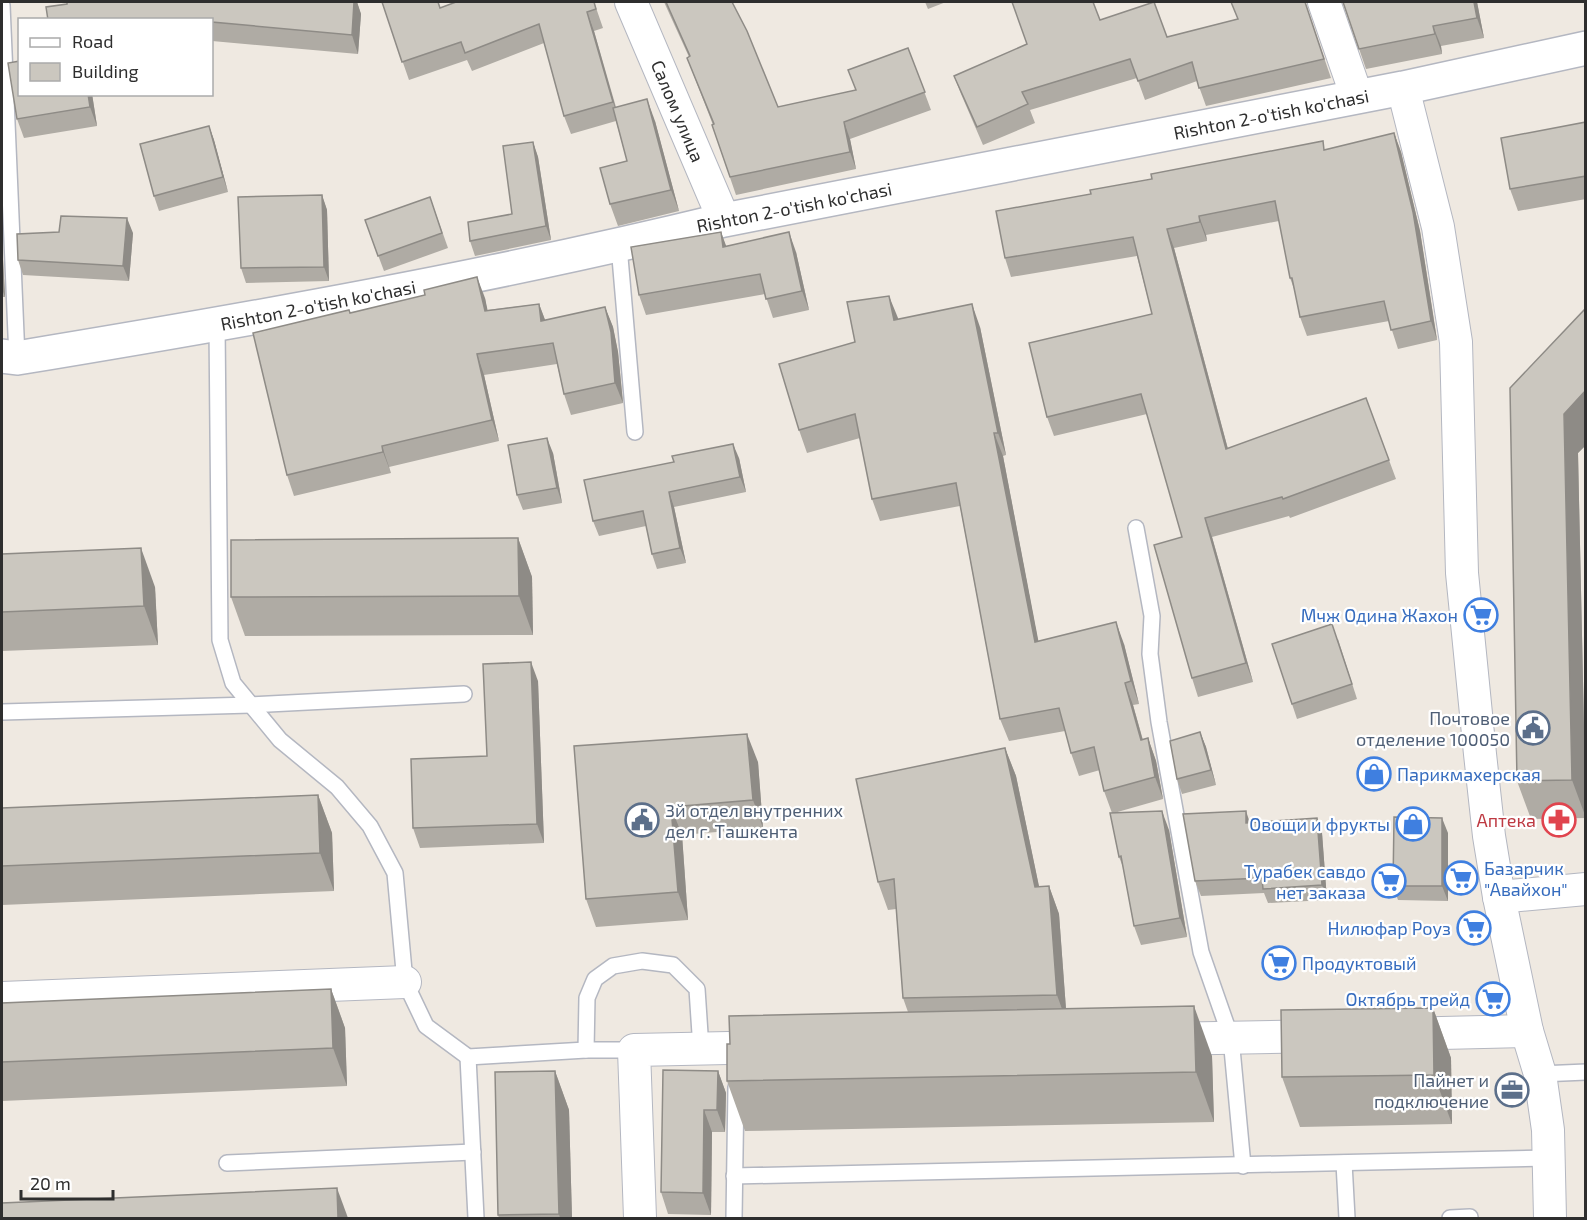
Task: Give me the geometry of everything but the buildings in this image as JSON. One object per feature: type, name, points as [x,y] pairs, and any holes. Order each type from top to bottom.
[{"type":"street","name":"Салом улица","points":[[631,2],[724,220]]},
{"type":"street","points":[[1324,2],[1357,97]]},
{"type":"street","name":"Rishton 2-o'tish ko'chasi","points":[[9,357],[217,325],[619,246],[724,220],[1402,88],[1586,48]]},
{"type":"street","points":[[1402,88],[1438,227],[1456,342],[1462,573],[1489,836],[1499,897],[1527,1031],[1540,1074],[1548,1130],[1550,1218]]},
{"type":"street","points":[[1499,897],[1586,889]]},
{"type":"street","points":[[2,998],[405,982]]},
{"type":"street","points":[[1136,1040],[1527,1031]]},
{"type":"street","points":[[640,1218],[634,1050],[701,1048],[736,1060],[795,1047]]},
{"type":"lane","points":[[2,5],[9,357]]},
{"type":"lane","points":[[619,246],[635,432]]},
{"type":"lane","points":[[217,325],[220,640],[234,683],[251,705],[280,740],[337,787],[370,826],[395,873],[405,982],[426,1026],[468,1057],[586,1050],[634,1050]]},
{"type":"lane","points":[[1136,528],[1152,616],[1150,654],[1159,722],[1201,952],[1231,1038],[1243,1166]]},
{"type":"lane","points":[[2,712],[251,705],[464,694]]},
{"type":"lane","points":[[586,1050],[587,998],[595,979],[613,966],[642,961],[674,965],[697,988],[701,1048]]},
{"type":"lane","points":[[468,1057],[476,1218]]},
{"type":"lane","points":[[734,1218],[736,1060]]},
{"type":"lane","points":[[1540,1074],[1586,1072]]},
{"type":"lane","points":[[227,1163],[473,1152]]},
{"type":"lane","points":[[734,1176],[1549,1158]]},
{"type":"lane","points":[[1344,1163],[1347,1218]]},
{"type":"lane","points":[[1450,1218],[1470,1217]]},
{"type":"place","name":"Мчж Одина Жахон","points":[[1481,615]]},
{"type":"place","name":"Почтовое отделение 100050","points":[[1533,728]]},
{"type":"place","name":"Парикмахерская","points":[[1374,774]]},
{"type":"place","name":"3й отдел внутренних дел г. Ташкента","points":[[642,820]]},
{"type":"place","name":"Аптека","points":[[1559,820]]},
{"type":"place","name":"Овощи и фрукты","points":[[1413,824]]},
{"type":"place","name":"Базарчик \"Авайхон\"","points":[[1461,878]]},
{"type":"place","name":"Турабек савдо нет заказа","points":[[1389,881]]},
{"type":"place","name":"Нилюфар Роуз","points":[[1474,928]]},
{"type":"place","name":"Продуктовый","points":[[1279,963]]},
{"type":"place","name":"Октябрь трейд","points":[[1493,999]]},
{"type":"place","name":"Пайнет и подключение","points":[[1512,1090]]}]
